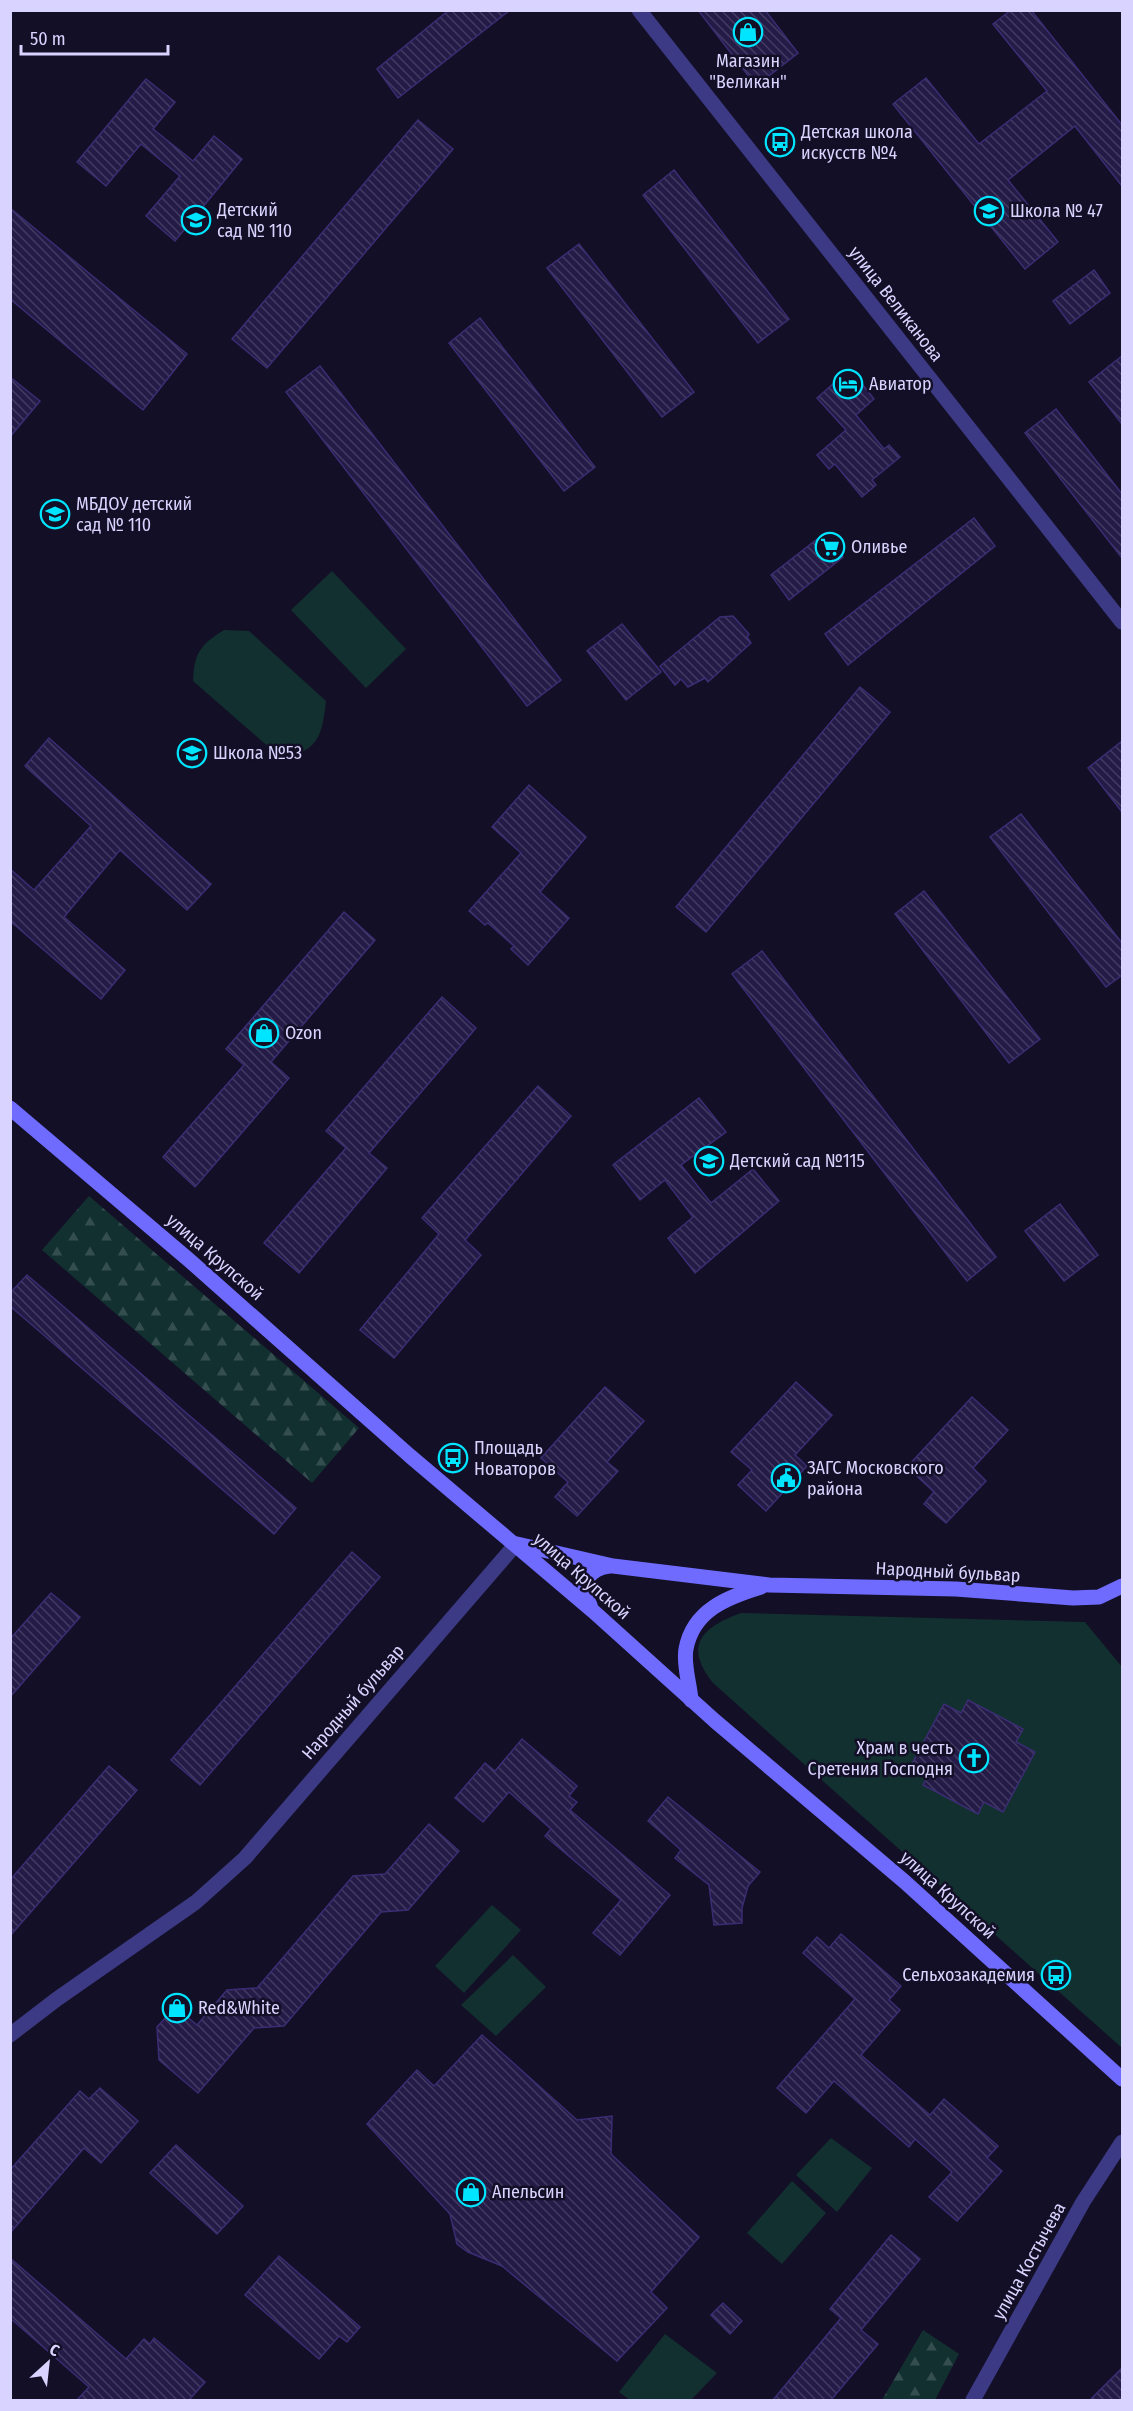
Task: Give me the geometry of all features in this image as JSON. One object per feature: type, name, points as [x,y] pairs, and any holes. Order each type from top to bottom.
[{"type":"street","name":"улица Великанова","points":[[639,10],[1122,622]]},
{"type":"street","name":"улица Крупской","points":[[10,1108],[216,1283],[410,1456],[516,1544],[691,1700],[905,1882],[1122,2079]]},
{"type":"street","name":"Народный бульвар","points":[[10,2036],[57,1999],[196,1902],[245,1858],[516,1544],[613,1566],[769,1585],[956,1589],[1073,1598],[1100,1597],[1122,1586]]},
{"type":"street","points":[[593,1611],[583,1595],[584,1586],[591,1573],[599,1567],[613,1566]]},
{"type":"street","name":"Народный бульвар","points":[[691,1700],[686,1650],[696,1621],[732,1596],[769,1585]]},
{"type":"street","name":"улица Костычева","points":[[973,2400],[1083,2202],[1122,2142]]},
{"type":"green space","points":[[332,571],[406,649],[366,688],[291,610]]},
{"type":"green space","points":[[224,630],[249,631],[326,701],[320,733],[310,747],[279,756],[193,681],[195,663],[200,651],[209,640]]},
{"type":"green space","points":[[89,1196],[359,1428],[312,1483],[42,1250]]},
{"type":"green space","points":[[741,1613],[1085,1622],[1122,1667],[1122,2048],[712,1682],[703,1669],[699,1657],[698,1647],[701,1638],[716,1624]]},
{"type":"green space","points":[[492,1905],[521,1930],[464,1993],[435,1966]]},
{"type":"green space","points":[[513,1955],[546,1987],[496,2036],[461,2005]]},
{"type":"green space","points":[[831,2138],[872,2168],[837,2212],[796,2175]]},
{"type":"green space","points":[[792,2181],[826,2213],[782,2264],[747,2233]]},
{"type":"green space","points":[[923,2330],[959,2354],[935,2400],[882,2400]]},
{"type":"green space","points":[[665,2334],[717,2373],[691,2400],[630,2400],[619,2392]]},
{"type":"building","points":[[449,10],[510,10],[398,98],[377,69]]},
{"type":"building","name":"Магазин \"Великан\"","points":[[698,10],[765,10],[798,53],[756,86]]},
{"type":"building","points":[[1011,10],[1031,10],[1122,125],[1122,186],[1075,126],[1008,180],[1058,242],[1025,269],[893,104],[926,78],[979,144],[1047,91],[993,24]]},
{"type":"building","points":[[146,79],[175,102],[153,129],[193,161],[214,136],[242,159],[175,241],[146,216],[180,176],[141,144],[106,186],[77,162]]},
{"type":"building","points":[[418,120],[453,149],[267,368],[232,339]]},
{"type":"building","points":[[674,170],[789,319],[758,343],[643,195]]},
{"type":"building","points":[[10,208],[187,354],[143,410],[10,299]]},
{"type":"building","points":[[579,244],[694,392],[662,417],[547,268]]},
{"type":"building","points":[[1094,270],[1110,293],[1070,324],[1053,301]]},
{"type":"building","points":[[480,318],[595,467],[564,491],[449,343]]},
{"type":"building","points":[[1122,356],[1122,424],[1089,382]]},
{"type":"building","points":[[320,366],[561,680],[527,706],[286,392]]},
{"type":"building","points":[[850,369],[874,399],[856,415],[884,449],[889,445],[900,457],[872,480],[876,485],[862,497],[835,464],[829,469],[817,455],[846,430],[817,398]]},
{"type":"building","points":[[10,377],[40,401],[10,437]]},
{"type":"building","points":[[1056,409],[1122,494],[1122,558],[1025,433]]},
{"type":"building","points":[[974,518],[995,546],[848,665],[825,634]]},
{"type":"building","points":[[825,533],[843,557],[789,600],[771,575]]},
{"type":"building","points":[[733,616],[749,634],[747,637],[751,643],[708,682],[705,678],[688,687],[681,679],[675,685],[660,666],[720,617]]},
{"type":"building","points":[[622,624],[661,672],[626,700],[587,651]]},
{"type":"building","points":[[860,687],[890,712],[706,932],[676,907]]},
{"type":"building","points":[[49,738],[211,884],[187,910],[120,850],[64,917],[125,970],[101,999],[10,921],[10,869],[34,890],[91,826],[25,766]]},
{"type":"building","points":[[1122,741],[1122,812],[1088,768]]},
{"type":"building","points":[[529,785],[586,837],[540,892],[569,918],[528,965],[511,949],[514,946],[488,923],[485,925],[469,911],[521,853],[492,827]]},
{"type":"building","points":[[1021,814],[1122,943],[1122,975],[1106,987],[990,837]]},
{"type":"building","points":[[924,891],[1040,1039],[1009,1063],[895,914]]},
{"type":"building","points":[[344,912],[375,940],[271,1062],[289,1078],[195,1187],[163,1157],[244,1065],[226,1049]]},
{"type":"building","points":[[762,951],[996,1257],[967,1281],[732,974]]},
{"type":"building","points":[[442,997],[476,1028],[369,1153],[387,1168],[299,1273],[264,1243],[346,1148],[326,1131]]},
{"type":"building","points":[[538,1086],[571,1116],[465,1240],[481,1255],[394,1358],[360,1330],[439,1234],[422,1218]]},
{"type":"building","points":[[699,1098],[726,1132],[681,1165],[711,1203],[753,1169],[779,1201],[695,1273],[668,1238],[693,1217],[665,1180],[640,1200],[613,1165]]},
{"type":"building","points":[[1060,1204],[1098,1255],[1064,1281],[1025,1231]]},
{"type":"building","points":[[27,1275],[296,1508],[274,1534],[10,1306],[10,1293]]},
{"type":"building","points":[[796,1382],[832,1415],[795,1455],[807,1466],[766,1511],[738,1485],[752,1470],[731,1452]]},
{"type":"building","points":[[605,1387],[644,1421],[607,1462],[618,1471],[577,1516],[555,1497],[568,1482],[541,1458]]},
{"type":"building","points":[[972,1397],[1008,1430],[973,1468],[986,1481],[946,1523],[924,1504],[934,1492],[907,1467]]},
{"type":"building","points":[[352,1552],[380,1577],[200,1785],[171,1760]]},
{"type":"building","points":[[51,1593],[80,1617],[10,1697],[10,1639]]},
{"type":"building","name":"Храм в честь Сретения Господня","points":[[968,1700],[1023,1729],[1016,1742],[1035,1752],[1003,1812],[984,1802],[978,1814],[923,1785],[929,1773],[912,1764],[944,1704],[961,1713]]},
{"type":"building","points":[[522,1739],[577,1786],[569,1796],[577,1802],[570,1810],[670,1895],[620,1955],[593,1933],[621,1900],[545,1836],[551,1829],[509,1792],[483,1822],[455,1798],[485,1763],[495,1771]]},
{"type":"building","points":[[109,1766],[137,1790],[10,1936],[10,1880]]},
{"type":"building","points":[[668,1797],[760,1872],[748,1886],[742,1908],[742,1923],[714,1925],[709,1885],[675,1858],[681,1850],[648,1821]]},
{"type":"building","points":[[429,1824],[459,1851],[408,1910],[381,1912],[284,2026],[254,2028],[198,2093],[159,2060],[157,2027],[175,2007],[197,2025],[227,1990],[257,1988],[353,1876],[385,1874]]},
{"type":"building","points":[[841,1934],[901,1986],[889,2000],[900,2010],[861,2055],[930,2115],[944,2099],[998,2146],[987,2158],[1002,2171],[957,2221],[929,2197],[952,2172],[915,2139],[909,2147],[834,2081],[806,2113],[777,2088],[855,1999],[803,1953],[817,1937],[829,1948]]},
{"type":"building","points":[[482,2035],[577,2120],[612,2116],[611,2154],[699,2237],[651,2292],[667,2308],[617,2361],[502,2266],[468,2252],[457,2244],[450,2214],[367,2124],[417,2070],[434,2086]]},
{"type":"building","points":[[100,2088],[138,2121],[101,2163],[84,2148],[10,2233],[10,2170],[80,2091],[89,2099]]},
{"type":"building","points":[[176,2145],[243,2206],[217,2234],[150,2173]]},
{"type":"building","points":[[891,2235],[920,2259],[861,2330],[878,2344],[831,2400],[773,2400],[841,2318],[830,2309]]},
{"type":"building","points":[[279,2256],[360,2327],[347,2342],[339,2336],[319,2359],[245,2295]]},
{"type":"building","points":[[10,2258],[126,2359],[144,2339],[150,2344],[154,2338],[205,2382],[189,2400],[77,2400],[89,2387],[10,2318]]},
{"type":"building","points":[[723,2303],[742,2321],[730,2334],[711,2315]]},
{"type":"building","points":[[1122,2368],[1122,2400],[1090,2400]]},
{"type":"place","name":"Магазин \"Великан\"","points":[[748,32]]},
{"type":"place","name":"Детская школа искусств №4","points":[[780,142]]},
{"type":"place","name":"Школа № 47","points":[[989,211]]},
{"type":"place","name":"Детский сад № 110","points":[[196,220]]},
{"type":"place","name":"Авиатор","points":[[848,384]]},
{"type":"place","name":"МБДОУ детский сад № 110","points":[[55,514]]},
{"type":"place","name":"Оливье","points":[[830,547]]},
{"type":"place","name":"Школа №53","points":[[192,753]]},
{"type":"place","name":"Ozon","points":[[264,1033]]},
{"type":"place","name":"Детский сад №115","points":[[709,1161]]},
{"type":"place","name":"Площадь Новаторов","points":[[453,1458]]},
{"type":"place","name":"ЗАГС Московского района","points":[[786,1478]]},
{"type":"place","name":"Храм в честь Сретения Господня","points":[[974,1758]]},
{"type":"place","name":"Сельхозакадемия","points":[[1056,1975]]},
{"type":"place","name":"Red&White","points":[[177,2008]]},
{"type":"place","name":"Апельсин","points":[[471,2192]]}]
